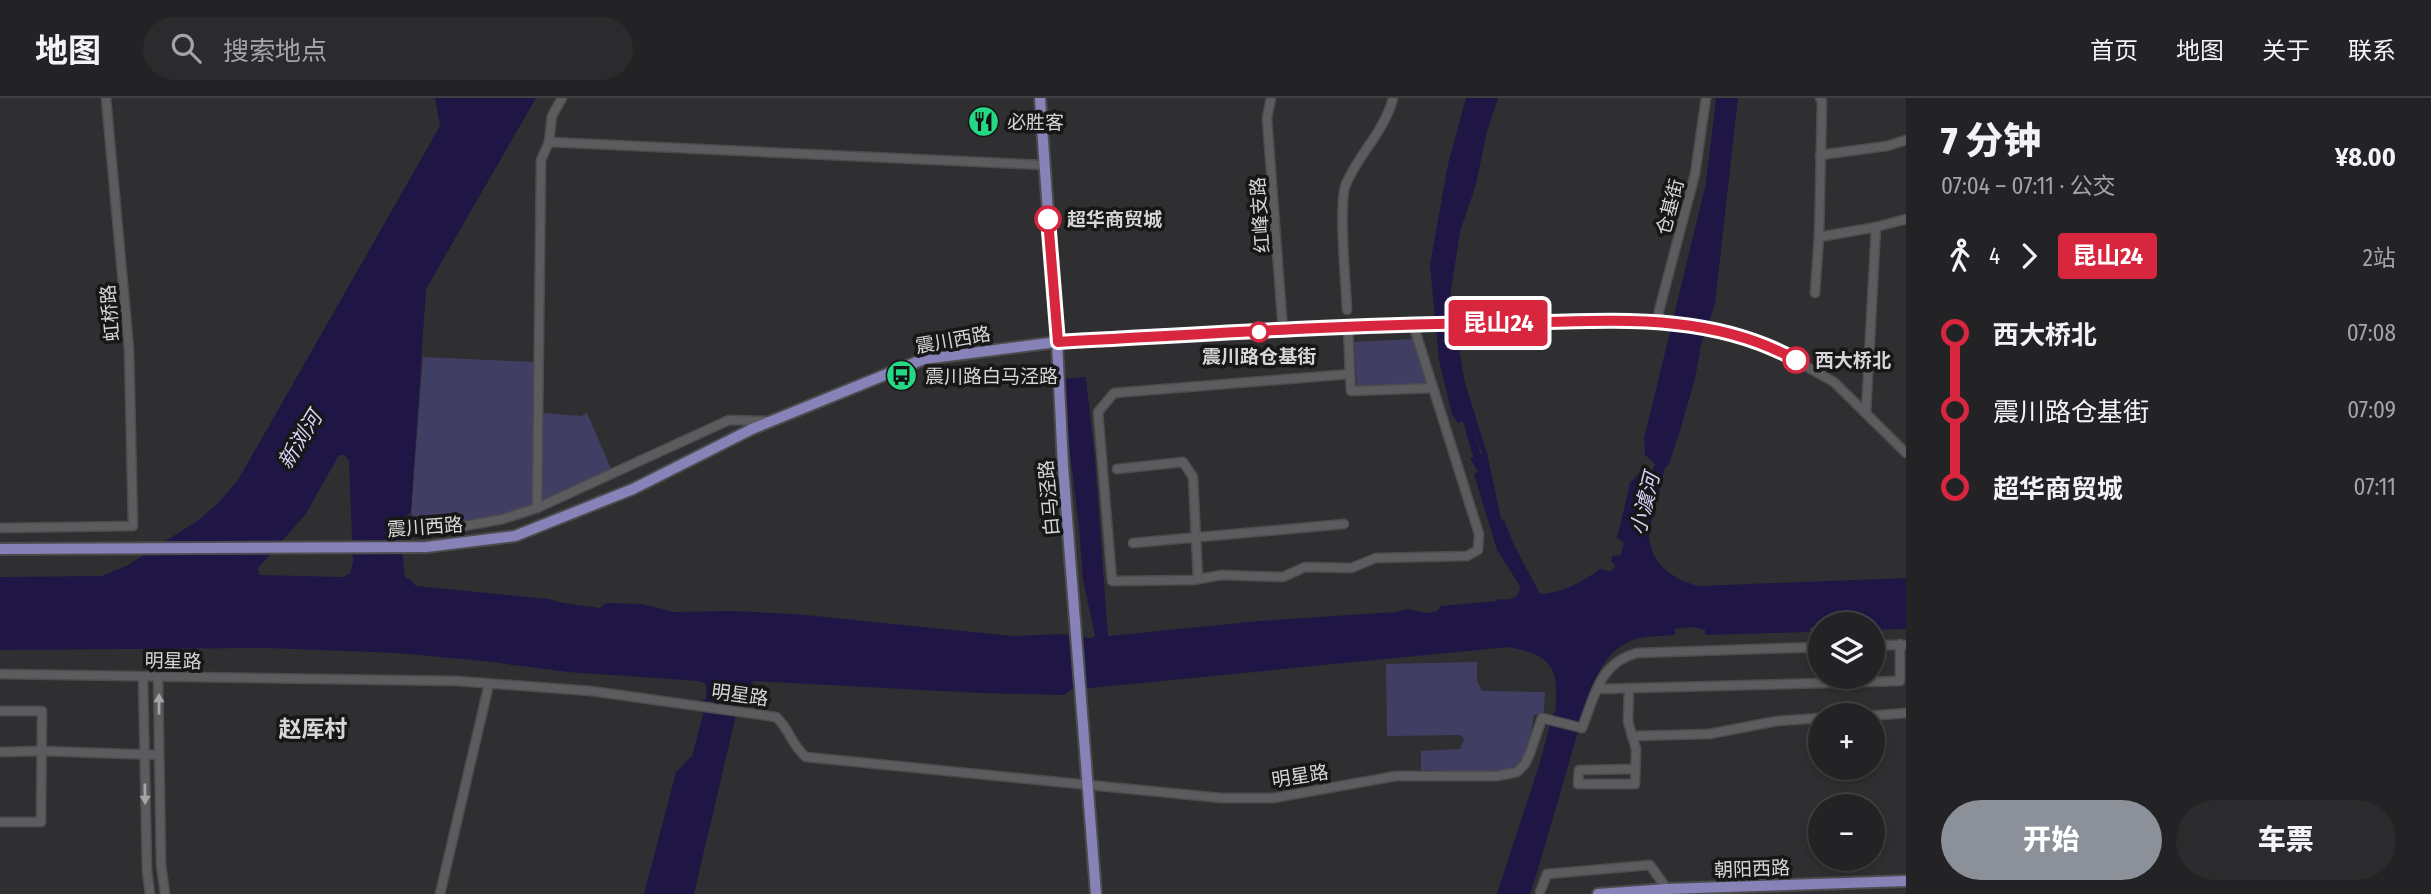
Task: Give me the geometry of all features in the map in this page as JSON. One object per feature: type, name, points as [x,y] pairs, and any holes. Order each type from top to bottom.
[{"type":"main road","name":"白马泾路","points":[[1040,98],[1058,342],[1063,466],[1096,894]]},
{"type":"main road","name":"震川西路","points":[[0,549],[426,547],[515,536],[633,489],[773,421],[924,359],[1058,342]]},
{"type":"main road","name":"朝阳西路","points":[[1598,894],[1906,881]]},
{"type":"street","name":"虹桥路","points":[[0,528],[133,526],[129,349],[106,98]]},
{"type":"street","points":[[537,508],[541,160],[549,142],[552,116],[562,98]]},
{"type":"street","name":"红峰支路","points":[[1271,98],[1267,118],[1283,331]]},
{"type":"street","points":[[1348,310],[1343,207],[1345,186],[1389,114],[1393,98]]},
{"type":"street","name":"仓基街","points":[[1656,321],[1695,174],[1706,98]]},
{"type":"street","points":[[1815,293],[1822,101],[1819,98]]},
{"type":"street","points":[[1820,155],[1887,146],[1906,140]]},
{"type":"street","points":[[549,142],[1044,165]]},
{"type":"street","points":[[1819,237],[1906,219]]},
{"type":"street","points":[[1866,413],[1876,227]]},
{"type":"street","name":"震川西路","points":[[1058,342],[1433,323],[1671,322],[1709,327],[1775,349],[1834,382],[1906,453]]},
{"type":"street","points":[[1350,374],[1114,393],[1107,399],[1098,412],[1112,580],[1198,579],[1222,575],[1283,577],[1305,567],[1351,568],[1376,558],[1467,556],[1478,551],[1479,534],[1413,324]]},
{"type":"street","points":[[1348,327],[1351,391],[1433,388]]},
{"type":"street","points":[[464,526],[503,519],[537,508],[729,420],[773,421]]},
{"type":"street","points":[[1117,469],[1184,462],[1193,477],[1198,579]]},
{"type":"street","points":[[1133,543],[1344,524]]},
{"type":"street","points":[[1808,647],[1637,653],[1615,661],[1605,672],[1598,689],[1900,681],[1903,645],[1885,645]]},
{"type":"street","name":"明星路","points":[[0,674],[489,684],[591,691],[776,716],[783,723],[796,749],[806,757],[1221,798],[1273,798],[1396,776],[1497,776],[1517,772],[1525,764],[1542,718],[1582,728],[1598,689]]},
{"type":"street","points":[[143,677],[147,871],[150,894]]},
{"type":"street","points":[[158,677],[161,864],[165,894]]},
{"type":"street","points":[[440,894],[489,684]]},
{"type":"street","points":[[1629,688],[1628,722],[1636,749],[1635,784],[1578,785],[1579,770],[1635,769]]},
{"type":"street","points":[[0,711],[42,711],[41,822],[0,822]]},
{"type":"street","points":[[1885,715],[1906,713]]},
{"type":"street","points":[[1632,736],[1709,734],[1777,721],[1808,719]]},
{"type":"street","points":[[0,752],[159,755]]},
{"type":"street","points":[[1540,892],[1547,874],[1650,865],[1667,889]]},
{"type":"shaded area","points":[[1413,339],[1427,382],[1419,385],[1357,385],[1354,342]]},
{"type":"shaded area","points":[[423,357],[534,362],[533,506],[464,523],[419,530],[411,512]]},
{"type":"shaded area","points":[[541,413],[581,416],[587,413],[612,471],[542,503]]},
{"type":"shaded area","points":[[1477,662],[1477,681],[1482,691],[1545,692],[1544,712],[1534,715],[1529,743],[1520,762],[1508,769],[1497,770],[1421,770],[1421,751],[1460,749],[1464,740],[1461,735],[1387,736],[1386,664]]},
{"type":"water","points":[[435,98],[536,98],[426,289],[411,512],[400,526],[405,578],[409,578],[416,586],[549,599],[600,608],[606,603],[641,604],[674,612],[795,614],[1013,636],[1062,634],[1091,638],[1095,636],[1083,579],[1061,379],[1086,377],[1108,636],[1408,609],[1427,613],[1437,611],[1441,606],[1515,597],[1520,586],[1497,550],[1474,474],[1478,472],[1470,458],[1482,454],[1470,420],[1458,423],[1452,415],[1439,360],[1430,265],[1448,164],[1466,98],[1498,98],[1487,132],[1475,188],[1460,231],[1450,298],[1465,383],[1487,453],[1501,519],[1504,520],[1540,594],[1557,591],[1586,579],[1600,569],[1611,571],[1616,566],[1611,561],[1612,556],[1621,555],[1624,543],[1617,538],[1630,483],[1640,472],[1650,475],[1655,464],[1645,455],[1644,439],[1706,183],[1716,98],[1738,98],[1715,304],[1701,345],[1695,379],[1679,434],[1669,464],[1665,468],[1649,534],[1651,549],[1660,564],[1673,576],[1698,586],[1906,578],[1906,629],[1885,630],[1885,612],[1808,612],[1808,632],[1705,635],[1705,630],[1693,627],[1675,629],[1675,635],[1636,639],[1624,644],[1605,662],[1592,685],[1579,723],[1552,715],[1555,712],[1556,684],[1554,674],[1544,659],[1508,647],[1070,690],[1064,695],[753,681],[750,701],[740,701],[742,707],[698,701],[706,699],[706,684],[699,681],[568,672],[396,653],[269,648],[0,650],[0,577],[102,576],[128,565],[200,519],[238,480],[440,126]],"holes":[[[339,455],[344,455],[349,460],[353,562],[350,573],[343,577],[259,575],[258,568],[305,515]]]},
{"type":"water","points":[[704,711],[736,715],[694,894],[644,894],[676,772],[692,756]]},
{"type":"water","points":[[1550,725],[1578,732],[1536,876],[1530,894],[1497,894],[1540,762]]},
{"type":"waterway","points":[[1464,411],[1480,466]]},
{"type":"bus line","name":"昆山24","points":[[1048,219],[1058,342],[1413,324],[1656,321],[1709,327],[1775,349],[1796,360]]},
{"type":"place","name":"必胜客","points":[[984,122]]},
{"type":"place","name":"超华商贸城","points":[[1048,219]]},
{"type":"place","name":"震川路仓基街","points":[[1259,332]]},
{"type":"place","name":"西大桥北","points":[[1796,360]]},
{"type":"place","name":"震川路白马泾路","points":[[902,376]]},
{"type":"district","name":"赵厍村","points":[[313,729]]},
{"type":"water label","name":"新浏河","points":[[300,440]]},
{"type":"water label","name":"小澞河","points":[[1645,504]]}]
